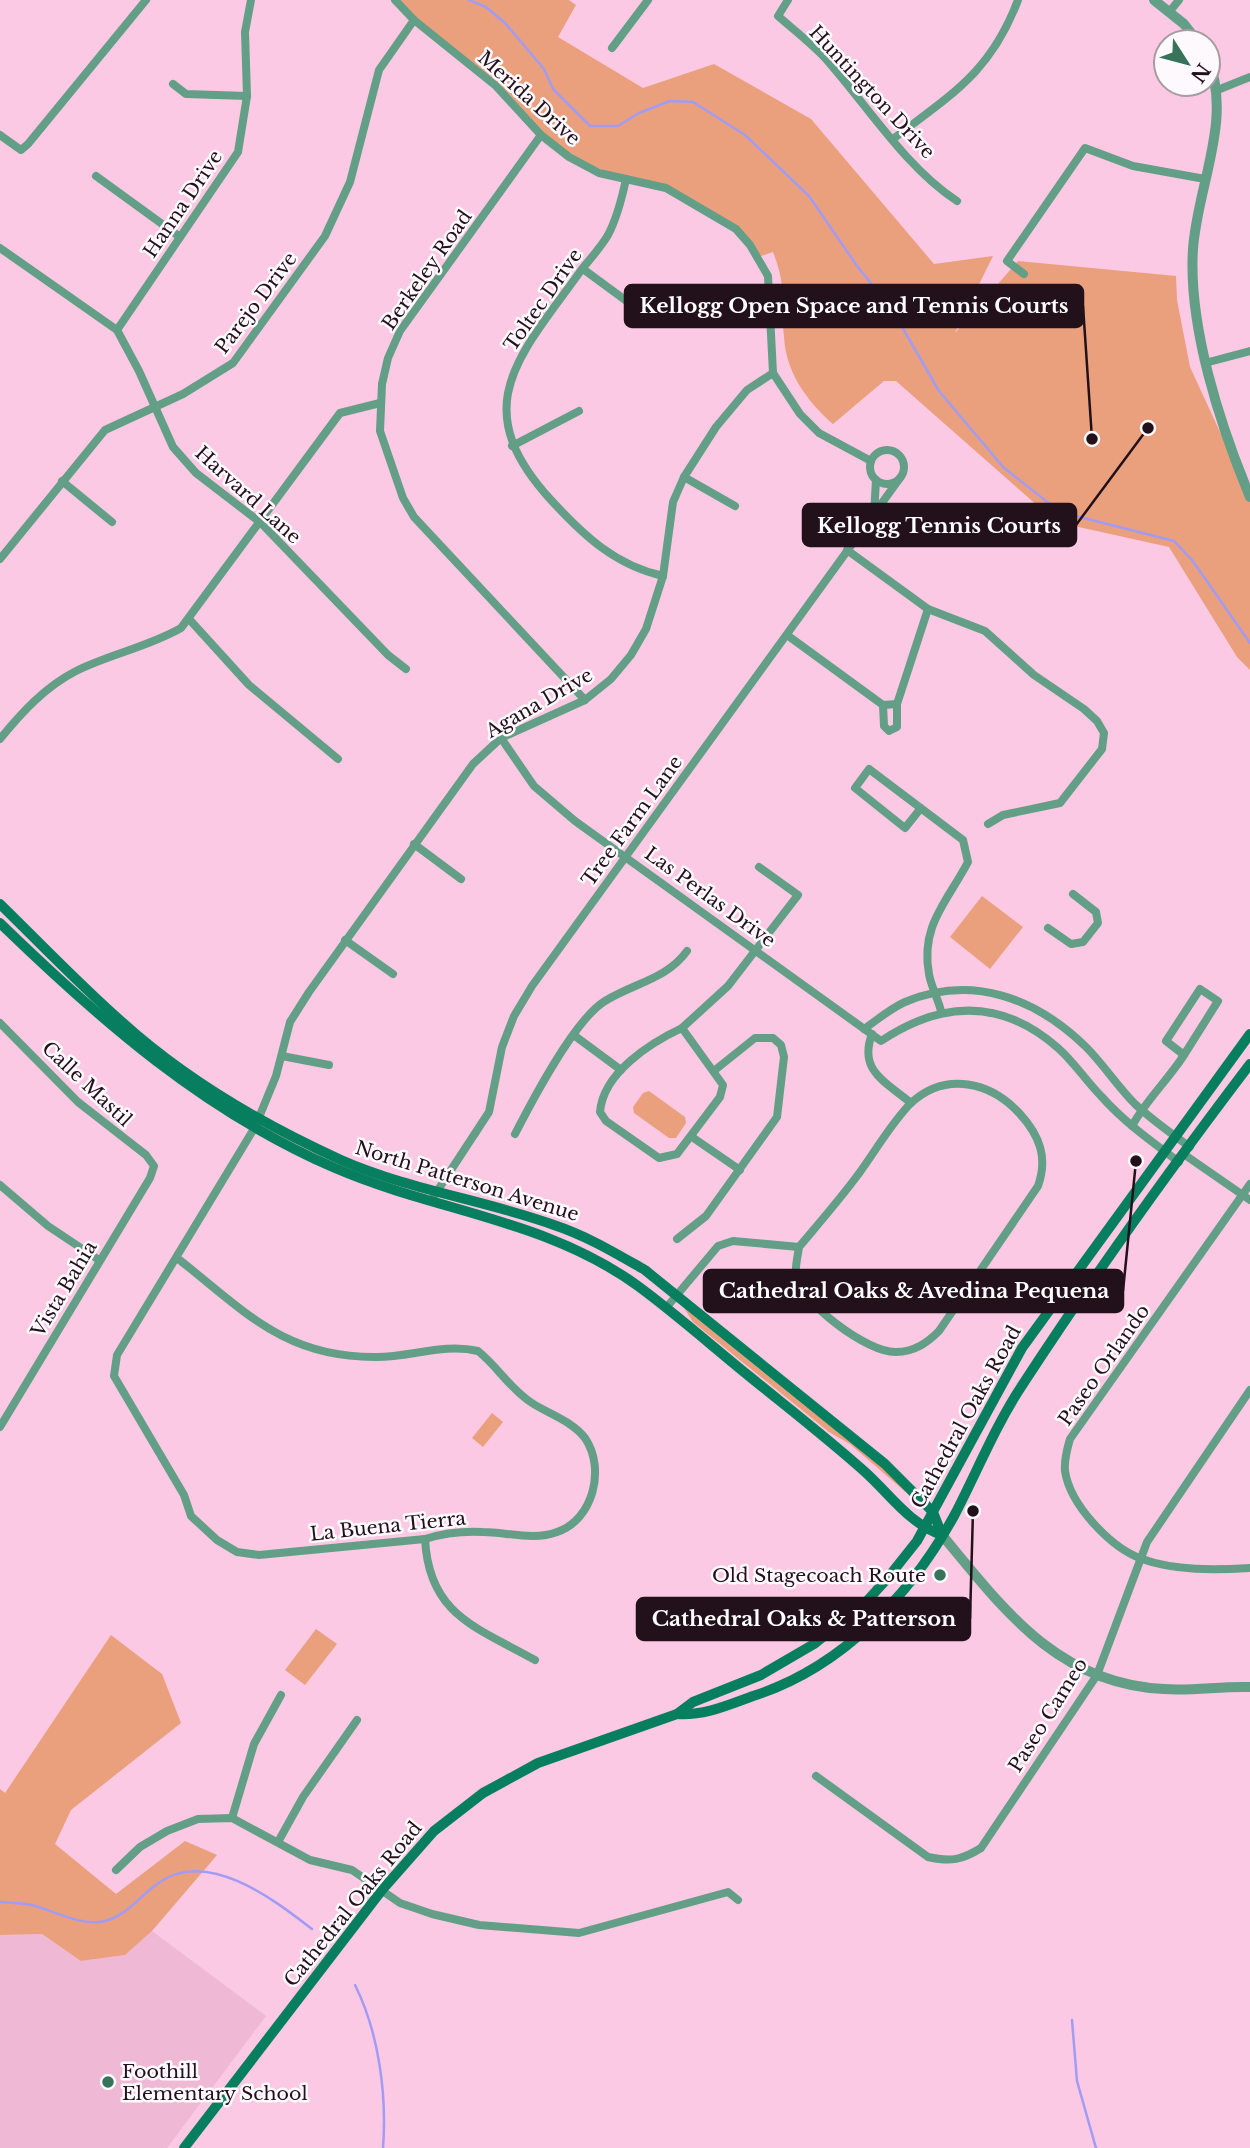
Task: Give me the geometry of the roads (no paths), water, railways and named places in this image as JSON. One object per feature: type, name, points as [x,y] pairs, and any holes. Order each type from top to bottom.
[{"type":"main road","name":"North Patterson Avenue","points":[[0,904],[136,1035],[257,1123]]},
{"type":"main road","name":"North Patterson Avenue","points":[[0,923],[109,1026],[190,1087],[257,1123],[343,1161],[433,1197],[565,1242],[606,1264],[666,1308],[867,1473],[924,1529],[942,1535]]},
{"type":"main road","name":"Cathedral Oaks Road","points":[[184,2148],[382,1890],[433,1831],[483,1793],[538,1763],[677,1714],[693,1702],[786,1662],[844,1622],[886,1580],[924,1529],[1022,1348],[1250,1034]]},
{"type":"main road","name":"Cathedral Oaks Road","points":[[677,1714],[695,1716],[772,1690],[815,1671],[876,1618],[929,1556],[1021,1387],[1250,1064]]},
{"type":"main road","name":"North Patterson Avenue","points":[[433,1197],[522,1214],[580,1235],[645,1270],[885,1464],[933,1512],[942,1535]]},
{"type":"street","points":[[0,135],[21,150],[28,144],[146,0]]},
{"type":"street","name":"Hanna Drive","points":[[117,330],[232,164],[241,138],[247,96],[245,33],[251,0]]},
{"type":"street","name":"Merida Drive","points":[[396,0],[414,20],[496,86],[541,135],[579,162],[599,173],[666,188],[736,229],[750,244],[768,276],[773,373]]},
{"type":"street","points":[[612,48],[648,0]]},
{"type":"street","name":"Huntington Drive","points":[[788,0],[778,16],[823,56],[893,139],[943,191],[957,201]]},
{"type":"street","points":[[893,139],[963,86],[986,62],[1003,36],[1018,0]]},
{"type":"street","points":[[1154,0],[1170,11],[1185,28]]},
{"type":"street","points":[[1170,11],[1179,0]]},
{"type":"street","name":"Parejo Drive","points":[[0,559],[105,430],[213,378],[233,363],[325,236],[350,182],[379,69],[414,20]]},
{"type":"street","points":[[1222,88],[1250,76]]},
{"type":"street","points":[[173,84],[186,94],[247,96]]},
{"type":"street","points":[[1216,98],[1217,113],[1193,247],[1193,290],[1205,363],[1247,479],[1250,497]]},
{"type":"street","name":"Berkeley Road","points":[[541,135],[400,331],[388,358],[380,403],[380,431],[388,461],[414,517],[585,699]]},
{"type":"street","points":[[1024,274],[1007,261],[1086,148],[1133,166],[1205,180]]},
{"type":"street","points":[[96,176],[180,237]]},
{"type":"street","name":"Toltec Drive","points":[[626,179],[608,235],[520,357],[505,394],[506,421],[512,446],[538,485],[580,531],[608,554],[636,570],[663,576]]},
{"type":"street","name":"Harvard Lane","points":[[0,248],[117,330],[173,447],[196,473],[261,523],[370,637],[406,669]]},
{"type":"street","points":[[583,269],[648,316]]},
{"type":"street","points":[[1205,363],[1250,351]]},
{"type":"street","points":[[773,373],[800,414],[819,433],[871,461]]},
{"type":"street","name":"Agana Drive","points":[[177,1258],[257,1123],[282,1056],[290,1022],[345,940],[473,764],[501,738],[585,699],[611,679],[631,655],[646,629],[663,576],[669,523],[684,477],[716,427],[747,390],[773,373]]},
{"type":"street","points":[[0,739],[26,709],[59,681],[78,670],[162,639],[189,620],[340,413],[380,403]]},
{"type":"street","points":[[512,446],[579,411]]},
{"type":"street","points":[[874,514],[876,480],[871,471],[871,461],[881,451],[897,452],[904,464],[900,478],[885,484],[876,480]]},
{"type":"street","points":[[684,477],[735,506]]},
{"type":"street","name":"Tree Farm Lane","points":[[433,1197],[489,1112],[502,1047],[514,1016],[626,856],[900,478]]},
{"type":"street","points":[[62,481],[112,522]]},
{"type":"street","points":[[848,550],[928,609],[985,631],[1034,675],[1084,709],[1097,721],[1104,733],[1102,749],[1060,803],[1003,814],[988,824]]},
{"type":"street","points":[[883,705],[884,726],[889,731],[897,727],[897,704],[928,609]]},
{"type":"street","points":[[189,620],[249,685],[338,759]]},
{"type":"street","points":[[787,635],[883,705],[897,704]]},
{"type":"street","name":"Las Perlas Drive","points":[[501,738],[534,786],[575,821],[881,1041],[901,1028],[941,1011]]},
{"type":"street","points":[[921,808],[905,828],[855,788],[869,769],[921,808],[963,840],[968,862],[933,918],[927,944],[929,976],[941,1011],[986,1011],[1009,1018],[1043,1036],[1132,1126],[1165,1151],[1185,1155],[1246,1198]]},
{"type":"street","points":[[414,844],[461,879]]},
{"type":"street","points":[[682,1028],[715,1070],[723,1085],[720,1097],[692,1137],[677,1154],[659,1158],[606,1121],[600,1112],[601,1101],[621,1070],[659,1039],[682,1028],[728,986],[758,950],[797,895],[759,867]]},
{"type":"street","points":[[1048,928],[1071,944],[1083,942],[1098,922],[1096,912],[1073,894]]},
{"type":"street","points":[[345,940],[393,974]]},
{"type":"street","points":[[515,1134],[540,1084],[605,1001],[658,977],[680,961],[687,951]]},
{"type":"street","points":[[1132,1126],[1141,1109],[1168,1080],[1185,1055],[1218,1001],[1200,989],[1166,1041],[1185,1055]]},
{"type":"street","points":[[911,1103],[874,1073],[866,1049],[868,1031],[903,1003],[936,992],[991,991],[1038,1010],[1079,1041],[1141,1109],[1175,1136],[1185,1155]]},
{"type":"street","name":"Calle Mastil","points":[[0,1023],[78,1102],[104,1125],[146,1155],[154,1166]]},
{"type":"street","points":[[575,1036],[621,1070]]},
{"type":"street","points":[[677,1240],[706,1216],[777,1117],[784,1057],[781,1045],[773,1038],[755,1038],[715,1070]]},
{"type":"street","points":[[282,1056],[328,1065]]},
{"type":"street","points":[[955,1083],[985,1087],[1008,1101],[1024,1118],[1039,1141],[1043,1171],[1038,1186],[939,1331],[927,1343],[909,1351],[879,1350],[864,1343],[807,1298],[796,1273],[799,1247],[834,1207],[911,1103],[929,1091],[955,1083]]},
{"type":"street","points":[[692,1137],[740,1170]]},
{"type":"street","name":"Vista Bahia","points":[[0,1427],[150,1178],[154,1166]]},
{"type":"street","name":"Paseo Orlando","points":[[1250,1184],[1246,1198],[1070,1439],[1065,1472],[1080,1502],[1110,1539],[1141,1559],[1173,1567],[1250,1568]]},
{"type":"street","points":[[0,1185],[48,1226],[99,1260]]},
{"type":"street","points":[[666,1308],[718,1246],[733,1241],[799,1247]]},
{"type":"street","name":"La Buena Tierra","points":[[177,1258],[275,1335],[331,1355],[381,1357],[440,1349],[478,1351],[521,1395],[568,1423],[584,1438],[594,1466],[592,1497],[586,1509],[568,1526],[544,1535],[446,1533],[425,1539],[259,1555],[237,1552],[207,1533],[191,1517],[184,1495],[114,1376],[117,1355],[177,1258]]},
{"type":"street","name":"Paseo Cameo","points":[[816,1776],[928,1857],[948,1862],[964,1859],[981,1848],[1097,1675],[1147,1542],[1250,1390]]},
{"type":"street","name":"North Patterson Avenue","points":[[942,1535],[1032,1638],[1075,1666],[1097,1675],[1162,1689],[1250,1687]]},
{"type":"street","points":[[425,1539],[431,1580],[447,1607],[535,1660]]},
{"type":"street","points":[[232,1818],[254,1744],[281,1695]]},
{"type":"street","points":[[278,1842],[303,1797],[358,1720]]},
{"type":"street","points":[[116,1870],[140,1847],[176,1827],[198,1819],[232,1818],[310,1860],[352,1870],[400,1903],[456,1921],[579,1933],[728,1892],[738,1900]]},
{"type":"waterway","points":[[469,0],[486,7],[506,24],[544,69],[553,89],[590,126],[618,126],[639,113],[670,101],[693,102],[745,135],[809,196],[857,266],[891,308],[939,391],[1003,467],[1060,512],[1174,541],[1192,560],[1250,643]]},
{"type":"waterway","points":[[0,1902],[32,1905],[87,1922],[105,1921],[126,1910],[157,1884],[176,1874],[196,1871],[238,1881],[278,1904],[312,1929]]},
{"type":"waterway","points":[[355,1985],[370,2023],[380,2065],[384,2107],[383,2148]]},
{"type":"waterway","points":[[1072,2020],[1077,2081],[1096,2148]]},
{"type":"place","name":"Kellogg Tennis Courts","points":[[1148,428]]},
{"type":"place","name":"Kellogg Open Space and Tennis Courts","points":[[1092,439]]},
{"type":"place","name":"Cathedral Oaks & Avedina Pequena","points":[[1136,1161]]},
{"type":"place","name":"Cathedral Oaks & Patterson","points":[[973,1511]]},
{"type":"place","name":"Old Stagecoach Route","points":[[940,1575]]},
{"type":"place","name":"Foothill Elementary School","points":[[108,2082]]}]
